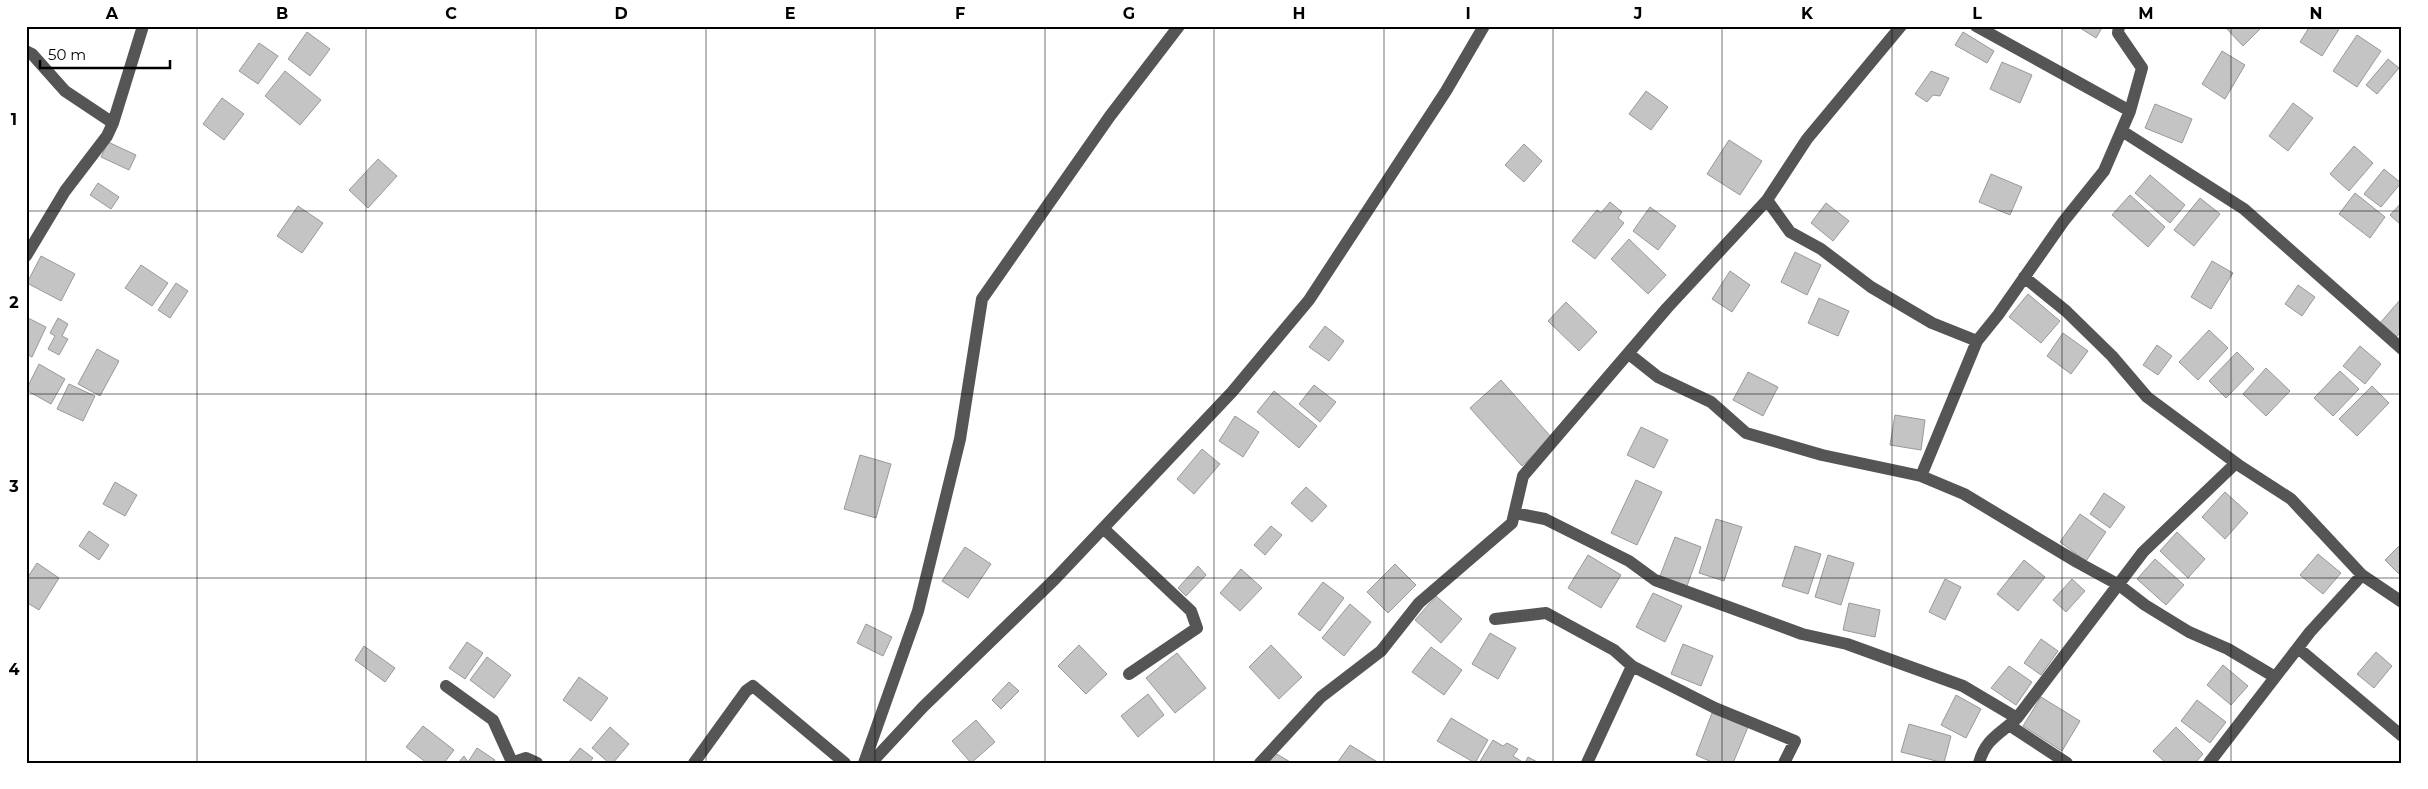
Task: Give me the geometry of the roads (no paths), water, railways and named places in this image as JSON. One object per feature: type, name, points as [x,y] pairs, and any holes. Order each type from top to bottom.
[{"type":"street","points":[[26,256],[65,191],[107,136],[113,123],[143,26]]},
{"type":"street","points":[[864,763],[918,611],[960,439],[982,299],[1110,116],[1180,26]]},
{"type":"street","points":[[871,763],[922,707],[1055,579],[1232,392],[1309,300],[1446,91],[1484,26]]},
{"type":"street","points":[[1260,763],[1321,697],[1381,651],[1419,603],[1512,524],[1524,476],[1691,281],[1768,200],[1807,139],[1901,26]]},
{"type":"street","points":[[1976,26],[2130,111]]},
{"type":"street","points":[[1921,476],[1977,341],[2063,222],[2104,171],[2122,131],[2130,111],[2142,68],[2118,33],[2119,26]]},
{"type":"street","points":[[26,51],[32,54],[65,90],[113,123]]},
{"type":"street","points":[[2122,131],[2244,209],[2402,349]]},
{"type":"street","points":[[1768,200],[1790,232],[1821,249],[1871,287],[1932,323],[1977,341]]},
{"type":"street","points":[[2024,277],[2066,311],[2147,397],[2236,463],[2291,499],[2362,575],[2402,602]]},
{"type":"street","points":[[1629,354],[1658,377],[1711,402],[1746,433],[1822,454],[1921,476],[1964,494],[2119,585],[2145,605],[2188,632],[2228,649],[2275,677]]},
{"type":"street","points":[[1979,763],[1982,751],[1990,739],[2013,722],[2143,552],[2236,463]]},
{"type":"street","points":[[1515,513],[1545,519],[1629,561],[1655,580],[1802,634],[1847,644],[1964,686],[2066,763]]},
{"type":"street","points":[[1103,528],[1191,611],[1197,628],[1129,674]]},
{"type":"street","points":[[2208,763],[2298,648],[2362,575]]},
{"type":"street","points":[[1495,620],[1546,613],[1614,650],[1632,666],[1715,708],[1795,741],[1784,763]]},
{"type":"street","points":[[2298,648],[2402,736]]},
{"type":"street","points":[[1587,763],[1632,666]]},
{"type":"street","points":[[446,686],[493,720],[512,762],[526,758],[537,763]]},
{"type":"street","points":[[694,763],[746,691],[753,686],[845,763]]}]
